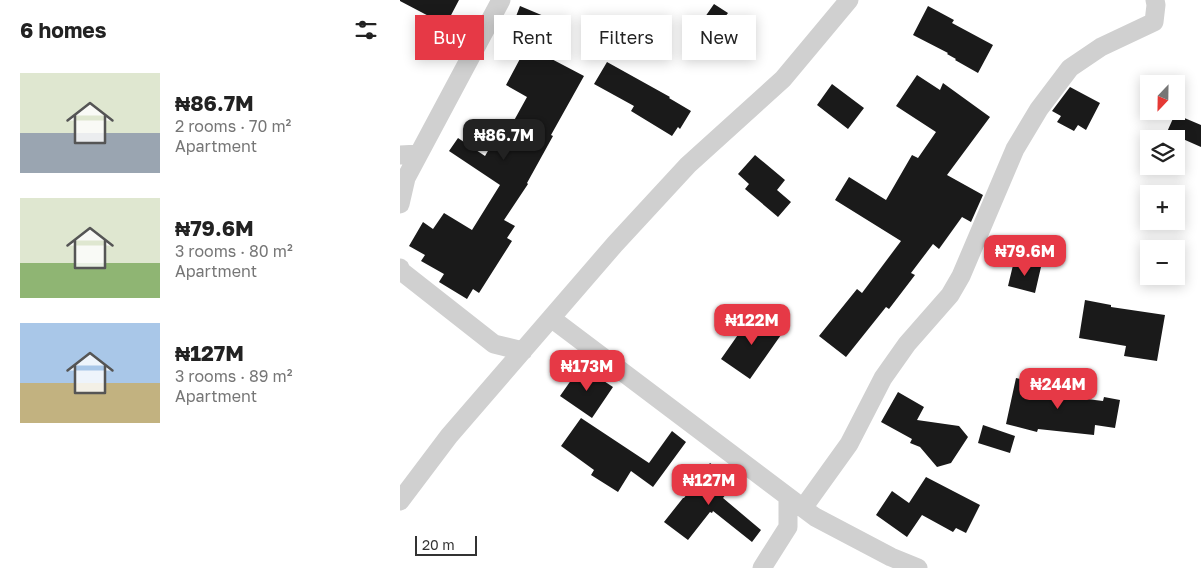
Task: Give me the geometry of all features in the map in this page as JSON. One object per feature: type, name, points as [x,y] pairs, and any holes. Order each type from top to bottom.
[{"type":"street","points":[[400,204],[406,178],[501,0]]},
{"type":"street","points":[[400,501],[449,436],[615,244],[688,165],[783,79],[849,0]]},
{"type":"street","points":[[762,568],[788,527],[849,444],[883,378],[907,344],[950,295],[961,276],[1014,149],[1039,108],[1070,68],[1101,47],[1154,22],[1155,0]]},
{"type":"street","points":[[400,155],[419,154]]},
{"type":"street","points":[[400,159],[406,178]]},
{"type":"street","points":[[400,268],[401,271],[494,344],[523,351]]},
{"type":"street","points":[[551,318],[802,508],[891,557],[918,568]]},
{"type":"street","points":[[494,344],[499,378]]},
{"type":"street","points":[[788,527],[802,508]]},
{"type":"building","points":[[459,0],[451,15],[427,15],[400,1]]},
{"type":"building","points":[[714,4],[728,13],[726,15],[706,15]]},
{"type":"building","points":[[520,6],[541,15],[517,15]]},
{"type":"building","points":[[928,6],[954,20],[952,23],[993,45],[978,73],[955,60],[948,53],[913,35]]},
{"type":"building","points":[[519,60],[554,60],[584,76],[551,135],[553,136],[528,184],[504,220],[515,226],[507,238],[512,241],[479,293],[473,289],[467,299],[439,282],[444,274],[421,261],[425,255],[409,246],[423,222],[433,229],[444,213],[472,230],[500,185],[449,151],[458,138],[485,156],[505,122],[511,126],[527,97],[506,85]]},
{"type":"building","points":[[607,62],[670,97],[691,111],[680,129],[678,127],[672,136],[631,111],[634,106],[594,84]]},
{"type":"building","points":[[917,75],[940,90],[943,83],[990,117],[947,175],[983,195],[971,222],[962,217],[939,249],[933,244],[911,273],[915,275],[889,309],[886,307],[846,357],[819,336],[857,289],[862,293],[901,241],[835,200],[849,177],[886,200],[912,155],[918,158],[936,132],[896,106]]},
{"type":"building","points":[[832,84],[864,108],[848,129],[817,105]]},
{"type":"building","points":[[1070,87],[1100,103],[1086,130],[1078,125],[1074,131],[1057,122],[1061,116],[1052,111]]},
{"type":"building","points":[[1185,118],[1201,125],[1201,147],[1185,140],[1185,130],[1168,130],[1172,120],[1185,120]]},
{"type":"building","points":[[755,155],[785,180],[777,190],[791,202],[778,217],[745,189],[749,184],[738,174]]},
{"type":"building","points":[[1014,261],[1041,267],[1035,293],[1008,286]]},
{"type":"building","points":[[1085,300],[1111,305],[1111,307],[1165,315],[1157,361],[1124,356],[1126,346],[1079,338]]},
{"type":"building","points":[[754,312],[783,332],[750,379],[721,359]]},
{"type":"building","points":[[581,366],[613,387],[592,418],[560,396]]},
{"type":"building","points":[[1016,378],[1042,384],[1041,388],[1064,390],[1063,396],[1103,401],[1104,397],[1120,400],[1115,428],[1095,425],[1094,435],[1038,429],[1037,432],[1006,424]]},
{"type":"building","points":[[898,392],[924,407],[917,420],[959,426],[968,437],[951,463],[937,467],[920,447],[910,443],[912,439],[881,422]]},
{"type":"building","points":[[581,418],[649,463],[672,431],[686,442],[653,487],[631,471],[618,492],[591,475],[594,470],[561,446]]},
{"type":"building","points":[[983,425],[1015,436],[1010,453],[978,443]]},
{"type":"building","points":[[710,463],[735,482],[723,498],[761,530],[752,542],[713,511],[712,513],[710,512],[688,540],[664,522]]},
{"type":"building","points":[[926,477],[980,505],[966,533],[956,528],[953,532],[922,515],[907,537],[876,515],[892,491],[909,503]]}]
